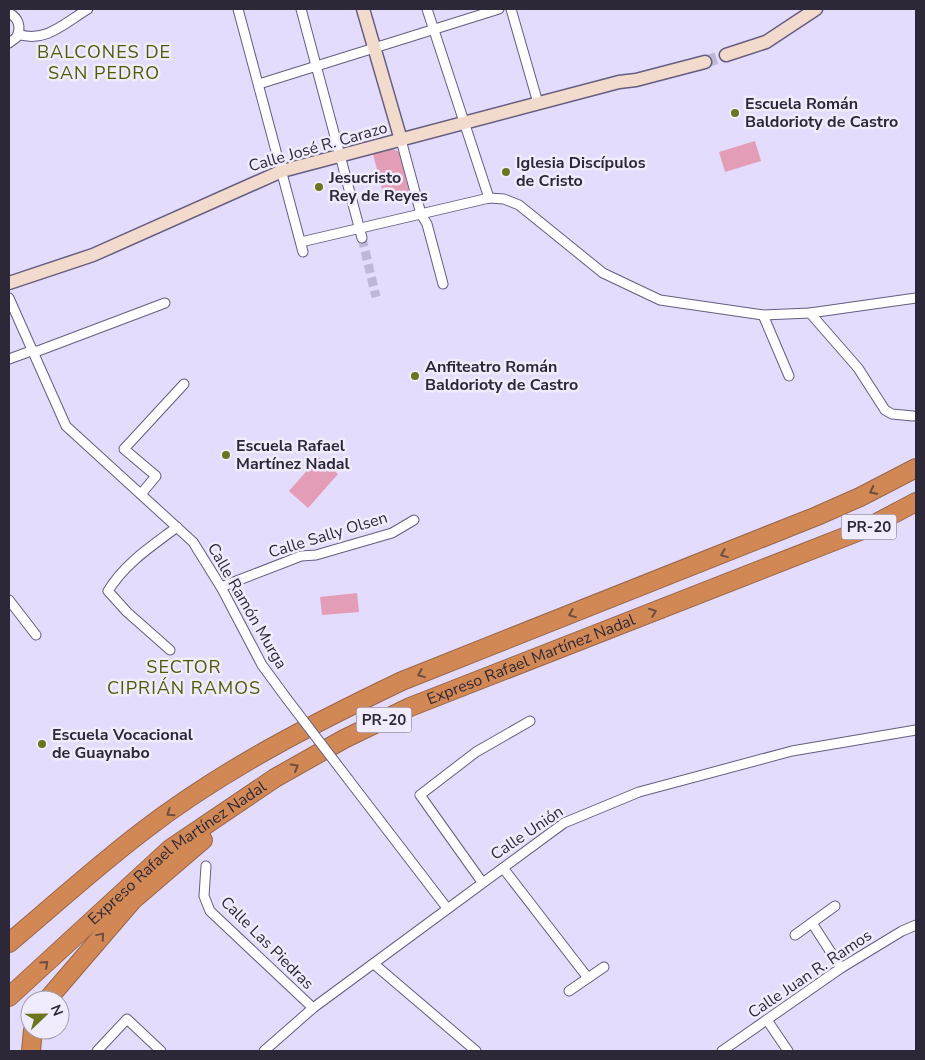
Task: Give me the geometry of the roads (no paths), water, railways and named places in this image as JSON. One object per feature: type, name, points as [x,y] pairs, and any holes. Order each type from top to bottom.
[{"type":"highway","name":"Expreso Rafael Martínez Nadal","points":[[9,943],[144,831],[227,774],[335,713],[402,681],[817,516],[860,497],[916,468]]},
{"type":"highway","name":"Expreso Rafael Martínez Nadal","points":[[9,997],[170,849],[275,778],[344,739],[410,707],[865,529],[916,502]]},
{"type":"highway","points":[[56,990],[133,900],[170,866],[231,818],[275,778]]},
{"type":"street","points":[[18,34],[31,38],[44,36],[88,9]]},
{"type":"street","points":[[238,9],[303,252]]},
{"type":"street","points":[[301,9],[362,238]]},
{"type":"street","points":[[363,9],[421,214],[427,224],[443,284]]},
{"type":"street","points":[[427,9],[489,198]]},
{"type":"street","points":[[259,84],[499,9]]},
{"type":"street","points":[[511,9],[538,103]]},
{"type":"street","points":[[804,9],[780,26],[725,51],[766,42],[816,9]]},
{"type":"street","points":[[9,13],[17,19],[19,25],[18,34],[9,43]]},
{"type":"street","name":"Calle José R. Carazo","points":[[9,283],[93,255],[282,171],[619,82],[634,74],[703,58]]},
{"type":"street","points":[[301,242],[489,198],[513,201],[603,273],[660,300],[763,315],[810,313],[916,298]]},
{"type":"street","name":"Calle Ramón Murga","points":[[9,298],[66,426],[193,542],[221,587],[262,665],[448,908]]},
{"type":"street","points":[[9,359],[31,351],[38,351],[165,303]]},
{"type":"street","points":[[810,313],[858,368],[885,410],[892,414],[913,416]]},
{"type":"street","points":[[763,315],[789,376]]},
{"type":"street","points":[[141,494],[156,476],[124,449],[184,384]]},
{"type":"street","name":"Calle Sally Olsen","points":[[221,587],[301,556],[316,555],[392,533],[414,520]]},
{"type":"street","points":[[170,650],[127,612],[108,591],[117,577],[130,564],[177,527]]},
{"type":"street","points":[[9,600],[36,635]]},
{"type":"street","points":[[482,882],[420,796],[476,752],[530,721]]},
{"type":"street","name":"Calle Unión","points":[[264,1051],[313,1008],[564,823],[639,792],[792,751],[916,730]]},
{"type":"street","name":"Calle Las Piedras","points":[[206,866],[204,896],[210,911],[313,1008]]},
{"type":"street","points":[[503,868],[588,978]]},
{"type":"street","points":[[795,935],[835,906]]},
{"type":"street","points":[[812,923],[841,968]]},
{"type":"street","name":"Calle Juan R. Ramos","points":[[722,1051],[841,968],[902,931],[916,925]]},
{"type":"street","points":[[374,964],[476,1051]]},
{"type":"street","points":[[569,991],[604,967]]},
{"type":"street","points":[[97,1051],[127,1019],[161,1051]]},
{"type":"street","points":[[767,1020],[788,1051]]},
{"type":"tunnel","points":[[705,62],[726,55]]},
{"type":"tunnel","points":[[362,238],[376,297]]},
{"type":"place","name":"Escuela Román Baldorioty de Castro","points":[[735,113]]},
{"type":"place","name":"Iglesia Discípulos de Cristo","points":[[506,172]]},
{"type":"place","name":"Jesucristo Rey de Reyes","points":[[319,187]]},
{"type":"place","name":"Anfiteatro Román Baldorioty de Castro","points":[[415,376]]},
{"type":"place","name":"Escuela Rafael Martínez Nadal","points":[[226,455]]},
{"type":"place","name":"Escuela Vocacional de Guaynabo","points":[[42,744]]},
{"type":"district","name":"BALCONES DE SAN PEDRO","points":[[104,62]]},
{"type":"district","name":"SECTOR CIPRIÁN RAMOS","points":[[184,678]]}]
